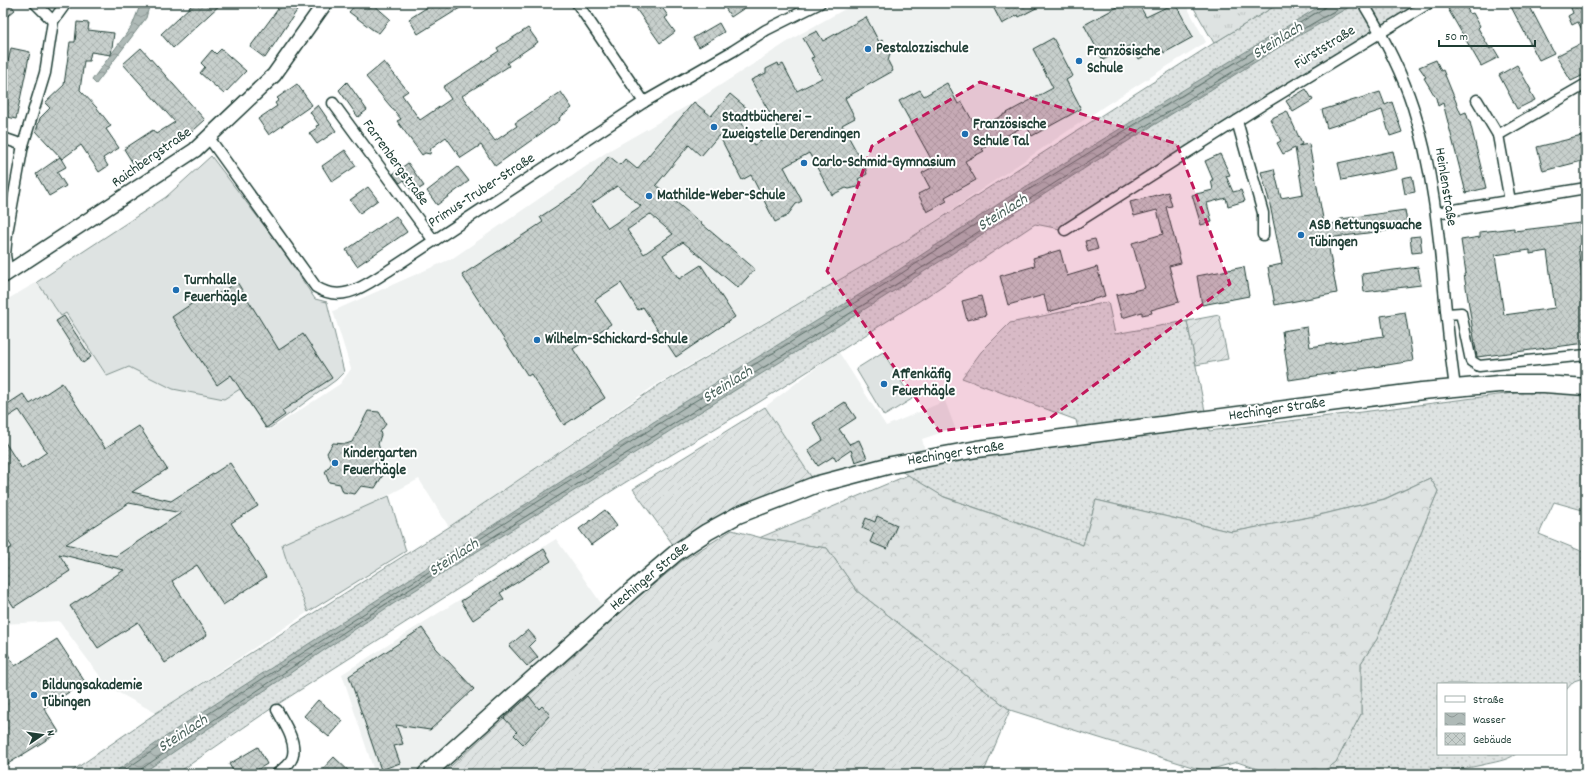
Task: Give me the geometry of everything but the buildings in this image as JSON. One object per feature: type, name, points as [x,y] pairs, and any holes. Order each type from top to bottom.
[{"type":"main road","name":"Hechinger Straße","points":[[426,774],[668,560],[692,542],[726,521],[787,494],[879,468],[977,449],[1455,387],[1518,384],[1586,387]]},
{"type":"street","points":[[35,3],[53,21]]},
{"type":"street","points":[[6,274],[5,255],[7,233],[23,144],[45,73],[53,21],[66,3]]},
{"type":"street","name":"Raichbergstraße","points":[[6,274],[177,164],[209,138],[274,74],[326,3]]},
{"type":"street","points":[[577,3],[644,102]]},
{"type":"street","name":"Primus-Truber-Straße","points":[[209,138],[316,287],[324,291],[344,294],[357,290],[434,241],[644,102],[733,51],[766,30],[820,3]]},
{"type":"street","name":"Heinlenstraße","points":[[1363,3],[1380,32],[1401,76],[1413,106],[1429,169],[1436,214],[1455,387]]},
{"type":"street","name":"Fürststraße","points":[[1065,230],[1380,32],[1430,3]]},
{"type":"street","points":[[1498,134],[1586,84]]},
{"type":"street","points":[[1477,100],[1498,134],[1510,201]]},
{"type":"street","name":"Farrenbergstraße","points":[[333,103],[380,170],[434,241]]},
{"type":"street","points":[[1237,121],[1263,213],[1263,235]]},
{"type":"street","points":[[3,138],[23,144]]},
{"type":"street","points":[[1436,214],[1586,188]]},
{"type":"street","points":[[1447,314],[1460,313],[1471,361],[1479,366],[1586,355]]},
{"type":"street","points":[[277,710],[289,733],[293,745],[293,756],[287,765],[277,774]]},
{"type":"highlighted area","points":[[980,82],[1177,144],[1230,284],[1050,418],[939,431],[827,271],[872,146]]},
{"type":"shaded area","points":[[856,3],[1185,3],[1206,42],[1106,105],[901,244],[657,384],[449,527],[419,479],[352,514],[318,528],[292,575],[300,589],[308,612],[156,713],[108,687],[59,621],[3,624],[3,302],[37,282],[61,316],[66,313],[106,376],[129,367],[173,389],[240,389],[268,431],[340,384],[351,369],[333,311],[453,258],[610,150],[694,102],[800,34]]},
{"type":"shaded area","points":[[838,351],[886,426],[945,401],[955,428],[922,439],[927,458],[812,478],[765,407]]},
{"type":"shaded area","points":[[556,539],[603,606],[412,774],[375,774],[342,674]]},
{"type":"green space","points":[[1191,3],[1280,3],[1214,43]]},
{"type":"green space","points":[[1280,3],[1429,3],[1065,230],[1035,224],[927,296],[761,401],[626,482],[275,706],[176,774],[68,774],[156,713],[449,527],[659,385],[901,244],[1214,43]]},
{"type":"green space","name":"Turnhalle Feuerhägle","points":[[211,156],[279,245],[315,299],[327,302],[344,372],[336,380],[270,428],[266,428],[240,389],[224,399],[173,389],[129,367],[107,376],[66,313],[61,316],[37,282],[166,197]]},
{"type":"green space","points":[[1108,302],[1115,334],[1187,321],[1209,431],[1586,384],[1586,511],[1554,502],[1539,534],[1586,553],[1586,677],[1574,681],[1567,689],[1567,683],[1437,683],[1437,755],[1514,755],[1508,758],[1462,769],[1422,773],[1320,774],[1336,762],[1361,714],[1361,663],[1377,639],[1438,491],[1430,478],[1384,499],[1320,515],[1232,532],[1096,500],[1083,545],[942,496],[891,465],[1080,436],[1076,420],[962,378],[981,352],[1010,323]]},
{"type":"green space","points":[[1219,315],[1228,359],[1196,365],[1187,321]]},
{"type":"green space","name":"Affenkäfig Feuerhägle","points":[[883,352],[912,399],[884,416],[856,369]]},
{"type":"green space","points":[[765,407],[812,478],[734,509],[674,546],[633,489]]},
{"type":"green space","points":[[908,475],[944,497],[1083,545],[1096,500],[1232,532],[1320,515],[1385,499],[1430,478],[1438,491],[1377,639],[1361,663],[1361,714],[1336,762],[1320,774],[1273,774],[1237,762],[1205,771],[1010,710],[857,591],[827,548],[759,538]]},
{"type":"green space","points":[[389,496],[406,551],[308,612],[287,562],[282,544]]},
{"type":"green space","points":[[732,530],[766,539],[827,548],[857,591],[1010,710],[983,774],[442,774],[637,598],[682,561]]},
{"type":"water","points":[[141,3],[150,3],[146,18],[96,84],[92,80],[132,26]]},
{"type":"water","name":"Steinlach","points":[[1325,3],[1356,3],[1281,46],[1096,161],[897,289],[385,609],[141,774],[112,774],[181,726],[680,405],[888,277],[1009,197]]},
{"type":"place","name":"Pestalozzischule","points":[[868,49]]},
{"type":"place","name":"Französische Schule","points":[[1079,61]]},
{"type":"place","name":"Stadtbücherei – Zweigstelle Derendingen","points":[[714,127]]},
{"type":"place","name":"Französische Schule Tal","points":[[965,134]]},
{"type":"place","name":"Carlo-Schmid-Gymnasium","points":[[804,163]]},
{"type":"place","name":"Mathilde-Weber-Schule","points":[[649,196]]},
{"type":"place","name":"ASB Rettungswache Tübingen","points":[[1301,235]]},
{"type":"place","name":"Turnhalle Feuerhägle","points":[[176,290]]},
{"type":"place","name":"Wilhelm-Schickard-Schule","points":[[537,340]]},
{"type":"place","name":"Affenkäfig Feuerhägle","points":[[884,384]]},
{"type":"place","name":"Kindergarten Feuerhägle","points":[[335,463]]},
{"type":"place","name":"Bildungsakademie Tübingen","points":[[34,695]]}]
